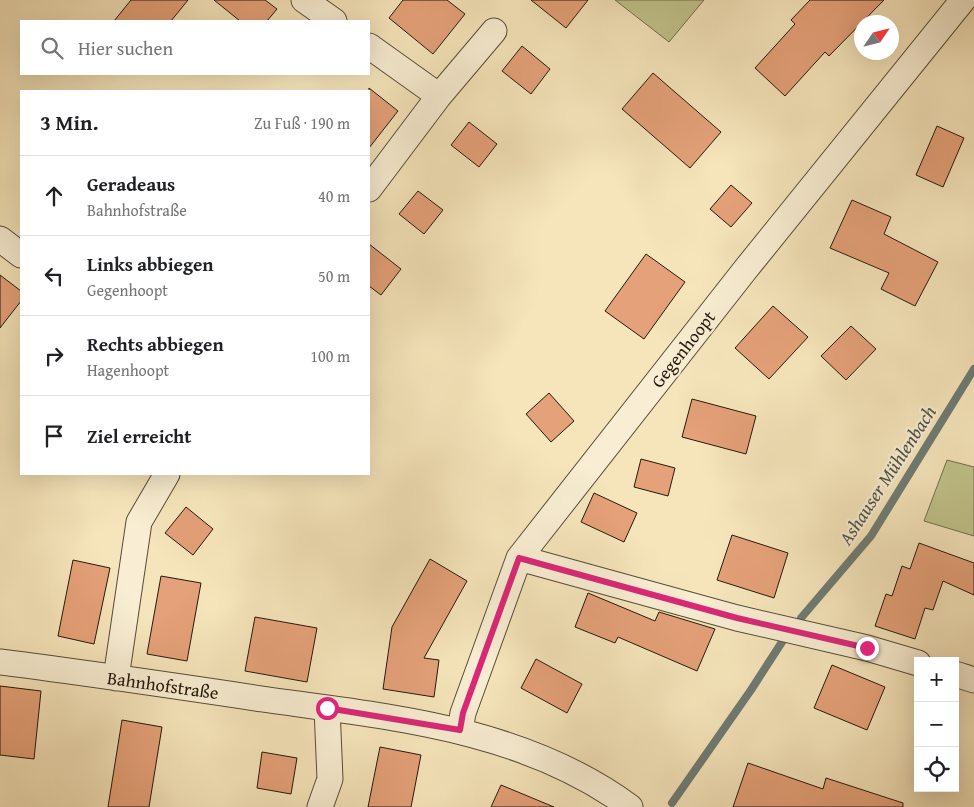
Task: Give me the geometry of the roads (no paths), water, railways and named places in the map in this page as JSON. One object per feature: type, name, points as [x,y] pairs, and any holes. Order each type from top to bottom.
[{"type":"street","points":[[304,0],[333,20]]},
{"type":"street","name":"Gegenhoopt","points":[[460,730],[463,713],[519,558],[745,270],[963,0]]},
{"type":"street","points":[[370,188],[439,96],[494,31]]},
{"type":"street","points":[[370,47],[439,96]]},
{"type":"street","points":[[0,238],[20,253]]},
{"type":"street","points":[[116,678],[139,522],[166,475]]},
{"type":"street","points":[[519,558],[737,618],[867,648],[914,662]]},
{"type":"street","name":"Bahnhofstraße","points":[[0,662],[327,708],[460,730],[508,744],[543,758],[602,786],[624,805]]},
{"type":"street","points":[[959,675],[974,680]]},
{"type":"street","points":[[320,807],[330,779],[327,708]]},
{"type":"waterway","name":"Ashauser Mühlenbach","points":[[801,618],[871,536],[974,369]]},
{"type":"waterway","name":"Ashauser Mühlenbach","points":[[672,803],[782,642]]}]
